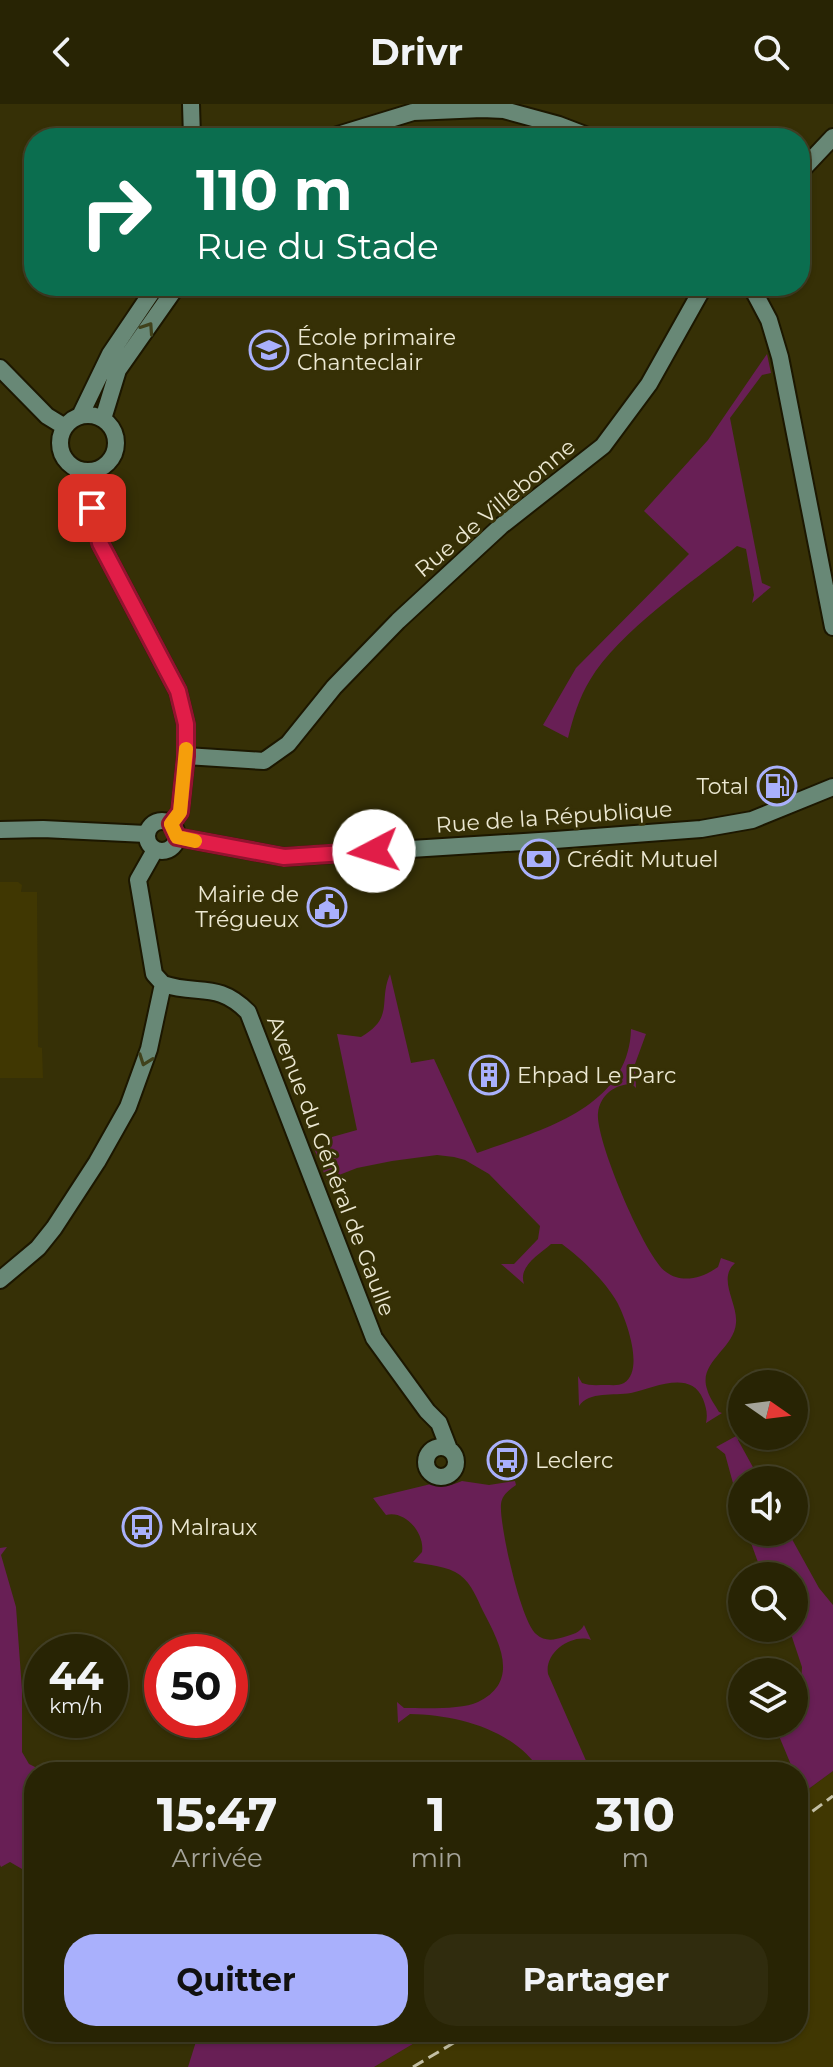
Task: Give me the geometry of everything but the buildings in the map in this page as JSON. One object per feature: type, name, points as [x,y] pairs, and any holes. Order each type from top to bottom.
[{"type":"street","points":[[191,104],[192,128]]},
{"type":"street","points":[[361,128],[413,112],[482,109],[504,110],[567,128]]},
{"type":"street","points":[[810,161],[833,137]]},
{"type":"street","points":[[80,416],[103,419],[110,425],[116,442],[111,459],[99,469],[77,469],[66,461],[61,453],[61,435],[65,427],[80,416],[110,354],[149,296]]},
{"type":"street","points":[[103,419],[118,370],[170,296]]},
{"type":"street","name":"Rue de Villebonne","points":[[186,756],[258,762],[276,754],[288,744],[334,687],[408,611],[501,526],[603,446],[649,384],[698,296]]},
{"type":"street","points":[[756,296],[769,320],[780,357],[833,627]]},
{"type":"street","points":[[0,368],[47,416],[65,427]]},
{"type":"street","points":[[77,469],[83,497],[92,508]]},
{"type":"street","points":[[99,469],[92,508],[100,543],[178,691],[186,724],[180,812],[168,850],[155,850],[148,843],[146,834]]},
{"type":"street","name":"Rue de la République","points":[[174,831],[284,857],[540,841],[701,829],[752,820],[833,787]]},
{"type":"street","points":[[146,834],[156,822],[174,831]]},
{"type":"street","points":[[0,830],[146,834]]},
{"type":"street","points":[[0,1280],[38,1248],[97,1162],[128,1107],[149,1049],[163,984],[154,974],[138,880],[155,850]]},
{"type":"street","name":"Avenue du Général de Gaulle","points":[[163,984],[219,992],[248,1012],[374,1338],[439,1423],[444,1448]]},
{"type":"shaded area","points":[[767,354],[771,373],[762,375],[730,418],[762,583],[771,587],[752,603],[754,595],[746,549],[737,546],[637,626],[603,662],[583,694],[568,738],[543,725],[576,668],[689,554],[644,511],[708,440]]},
{"type":"shaded area","points":[[0,882],[18,882],[22,885],[21,892],[37,892],[38,1047],[42,1048],[43,1078],[0,1078]]},
{"type":"shaded area","points":[[390,974],[411,1063],[434,1059],[477,1153],[527,1136],[576,1113],[597,1098],[615,1079],[626,1056],[631,1029],[646,1034],[635,1064],[636,1088],[632,1084],[620,1086],[605,1096],[599,1107],[599,1127],[634,1222],[666,1272],[686,1279],[718,1267],[721,1258],[735,1263],[728,1276],[736,1315],[734,1332],[707,1371],[706,1379],[709,1395],[722,1413],[706,1423],[703,1399],[697,1390],[681,1383],[631,1393],[595,1396],[579,1406],[578,1376],[582,1383],[588,1385],[620,1385],[630,1376],[633,1367],[632,1344],[621,1310],[599,1278],[562,1244],[551,1244],[531,1261],[524,1272],[524,1284],[501,1264],[514,1264],[538,1239],[540,1226],[489,1174],[465,1160],[437,1155],[357,1168],[334,1177],[330,1188],[313,1146],[357,1130],[337,1034],[361,1037],[372,1030],[382,1016]]},
{"type":"shaded area","points":[[728,1440],[728,1450],[744,1450],[752,1466],[728,1466],[725,1454],[716,1447]]},
{"type":"shaded area","points":[[462,1481],[489,1485],[515,1481],[516,1485],[503,1498],[501,1515],[512,1572],[530,1626],[539,1637],[550,1640],[576,1633],[584,1625],[591,1640],[577,1639],[562,1646],[555,1651],[548,1666],[548,1674],[587,1762],[534,1762],[500,1735],[446,1717],[410,1714],[398,1723],[397,1702],[404,1708],[471,1705],[491,1693],[503,1672],[503,1660],[495,1635],[468,1583],[450,1570],[413,1562],[422,1552],[417,1531],[400,1516],[386,1515],[373,1498],[431,1484],[450,1485]]},
{"type":"shaded area","points":[[752,1546],[796,1546],[805,1562],[758,1562]]},
{"type":"shaded area","points":[[7,1547],[1,1555],[16,1607],[22,1690],[22,1752],[28,1762],[24,1762],[24,1870],[10,1862],[0,1865],[0,1548]]},
{"type":"shaded area","points":[[808,1568],[833,1605],[833,1771],[808,1789],[808,1762],[790,1762],[780,1738],[808,1738],[808,1658],[799,1658],[794,1642],[808,1642]]},
{"type":"shaded area","points":[[833,1771],[833,2067],[374,2067],[416,2042],[808,2042],[808,1790]]},
{"type":"shaded area","points":[[196,2042],[416,2042],[374,2067],[188,2067]]},
{"type":"railway","points":[[808,1815],[833,1796]]},
{"type":"railway","points":[[413,2067],[455,2042]]},
{"type":"slow traffic","points":[[186,749],[180,812],[171,824],[177,837],[195,841]]},
{"type":"place","name":"École primaire Chanteclair","points":[[269,350]]},
{"type":"place","name":"Total","points":[[777,786]]},
{"type":"place","name":"Crédit Mutuel","points":[[539,859]]},
{"type":"place","name":"Mairie de Trégueux","points":[[327,907]]},
{"type":"place","name":"Ehpad Le Parc","points":[[489,1075]]},
{"type":"place","name":"Leclerc","points":[[507,1460]]},
{"type":"place","name":"Malraux","points":[[142,1527]]},
{"type":"route","points":[[92,508],[100,543],[178,691],[186,724],[186,756],[180,812],[171,824],[177,837],[284,857],[374,851]]}]
